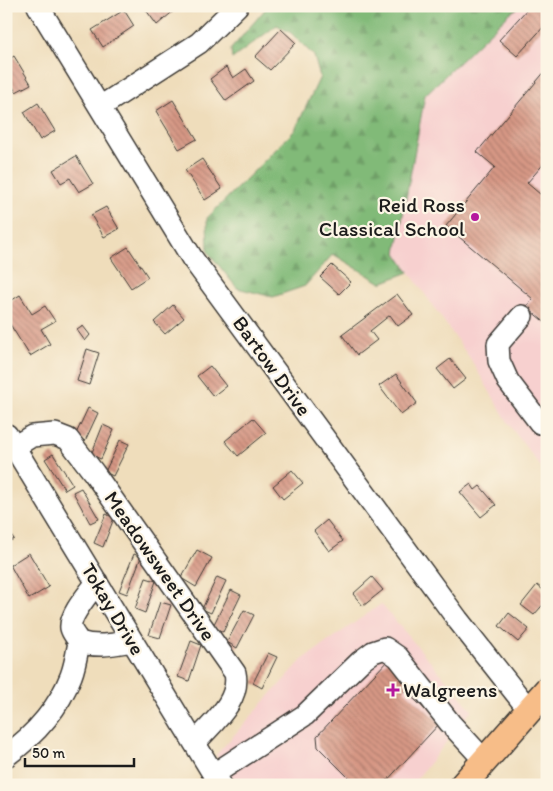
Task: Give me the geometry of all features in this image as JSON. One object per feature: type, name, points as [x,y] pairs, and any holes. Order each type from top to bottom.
[{"type":"main road","points":[[465,784],[547,690]]},
{"type":"street","name":"Bartow Drive","points":[[38,6],[192,258],[458,620],[529,710]]},
{"type":"street","points":[[100,107],[199,43],[237,6]]},
{"type":"street","points":[[522,316],[498,344],[499,361],[508,381],[544,423]]},
{"type":"street","name":"Meadowsweet Drive","points":[[10,440],[55,434],[68,439],[235,673],[237,681],[235,692],[227,706],[195,743]]},
{"type":"street","name":"Tokay Drive","points":[[10,440],[217,779]]},
{"type":"street","points":[[97,582],[78,608],[72,620],[71,628],[79,642],[90,646],[103,646],[132,641]]},
{"type":"street","points":[[6,756],[43,725],[60,700],[72,675],[79,642]]},
{"type":"street","points":[[217,779],[305,714],[361,661],[373,652],[385,648],[398,657],[450,723],[484,760]]},
{"type":"shaded area","name":"Reid Ross Classical School","points":[[521,6],[547,6],[547,475],[512,429],[471,360],[396,253],[425,95],[510,13]]},
{"type":"shaded area","points":[[381,604],[472,710],[412,785],[236,785],[216,755],[302,660]]},
{"type":"green space","points":[[268,6],[521,6],[510,13],[425,95],[396,253],[409,272],[381,283],[333,254],[305,286],[273,297],[237,288],[208,252],[207,218],[295,130],[320,77],[314,56],[291,33],[277,25],[232,59],[231,49]]},
{"type":"building","points":[[143,6],[175,6],[177,8],[157,25]]},
{"type":"building","points":[[530,6],[547,6],[547,23],[517,56],[499,40]]},
{"type":"building","points":[[124,10],[134,26],[103,47],[92,30]]},
{"type":"building","points":[[281,29],[296,43],[270,70],[255,57]]},
{"type":"building","points":[[14,56],[31,84],[16,92],[6,76],[6,61]]},
{"type":"building","points":[[226,67],[233,78],[246,69],[254,81],[226,101],[210,79]]},
{"type":"building","points":[[547,69],[547,160],[527,183],[547,200],[547,324],[526,307],[533,299],[446,226],[495,167],[477,152]]},
{"type":"building","points":[[173,100],[197,139],[179,149],[156,111]]},
{"type":"building","points":[[38,103],[55,131],[40,140],[24,112]]},
{"type":"building","points":[[76,156],[93,184],[79,192],[70,178],[61,183],[53,170]]},
{"type":"building","points":[[202,159],[222,189],[205,200],[185,170]]},
{"type":"building","points":[[106,207],[119,229],[104,237],[91,215]]},
{"type":"building","points":[[128,247],[148,277],[131,288],[111,258]]},
{"type":"building","points":[[332,265],[351,282],[339,294],[320,277]]},
{"type":"building","points":[[397,294],[413,315],[398,326],[390,315],[370,331],[377,340],[357,355],[342,335]]},
{"type":"building","points":[[20,295],[32,314],[45,306],[55,321],[41,329],[50,344],[30,356],[6,318],[6,304]]},
{"type":"building","points":[[173,305],[184,318],[165,334],[154,322]]},
{"type":"building","points":[[83,326],[90,335],[85,341],[77,330]]},
{"type":"building","points":[[87,349],[99,353],[89,385],[77,381]]},
{"type":"building","points":[[450,359],[466,379],[453,389],[437,369]]},
{"type":"building","points":[[210,366],[226,386],[213,396],[197,376]]},
{"type":"building","points":[[396,374],[417,403],[401,415],[379,386]]},
{"type":"building","points":[[88,408],[98,413],[85,441],[75,436]]},
{"type":"building","points":[[253,418],[266,433],[238,456],[225,441]]},
{"type":"building","points":[[103,425],[114,430],[101,459],[91,455]]},
{"type":"building","points":[[120,440],[129,444],[113,476],[105,472]]},
{"type":"building","points":[[53,454],[73,485],[65,490],[45,459]]},
{"type":"building","points":[[292,470],[303,483],[283,499],[273,486]]},
{"type":"building","points":[[471,484],[475,490],[480,486],[496,505],[481,517],[460,492]]},
{"type":"building","points":[[81,488],[99,519],[90,523],[73,492]]},
{"type":"building","points":[[106,514],[114,518],[103,547],[94,543]]},
{"type":"building","points":[[327,520],[343,541],[329,551],[314,531]]},
{"type":"building","points":[[6,527],[14,539],[6,543]]},
{"type":"building","points":[[197,550],[212,558],[196,587],[181,578]]},
{"type":"building","points":[[29,553],[49,587],[29,599],[10,565]]},
{"type":"building","points":[[134,554],[141,557],[127,594],[119,591]]},
{"type":"building","points":[[217,577],[226,581],[211,613],[202,609]]},
{"type":"building","points":[[372,577],[383,590],[363,606],[353,594]]},
{"type":"building","points":[[146,578],[156,581],[145,613],[135,609]]},
{"type":"building","points":[[537,585],[547,593],[547,600],[534,615],[521,605]]},
{"type":"building","points":[[231,590],[241,595],[223,632],[213,626]]},
{"type":"building","points":[[160,602],[171,605],[160,638],[149,635]]},
{"type":"building","points":[[244,610],[254,615],[237,648],[227,642]]},
{"type":"building","points":[[509,613],[529,629],[518,642],[499,626]]},
{"type":"building","points":[[191,641],[201,645],[189,681],[178,677]]},
{"type":"building","points":[[268,653],[277,657],[262,688],[253,683]]},
{"type":"building","name":"Walgreens","points":[[389,659],[412,681],[404,690],[440,723],[383,785],[356,785],[318,747],[317,736]]},
{"type":"place","name":"Reid Ross Classical School","points":[[475,217]]},
{"type":"place","name":"Walgreens","points":[[393,690]]}]
